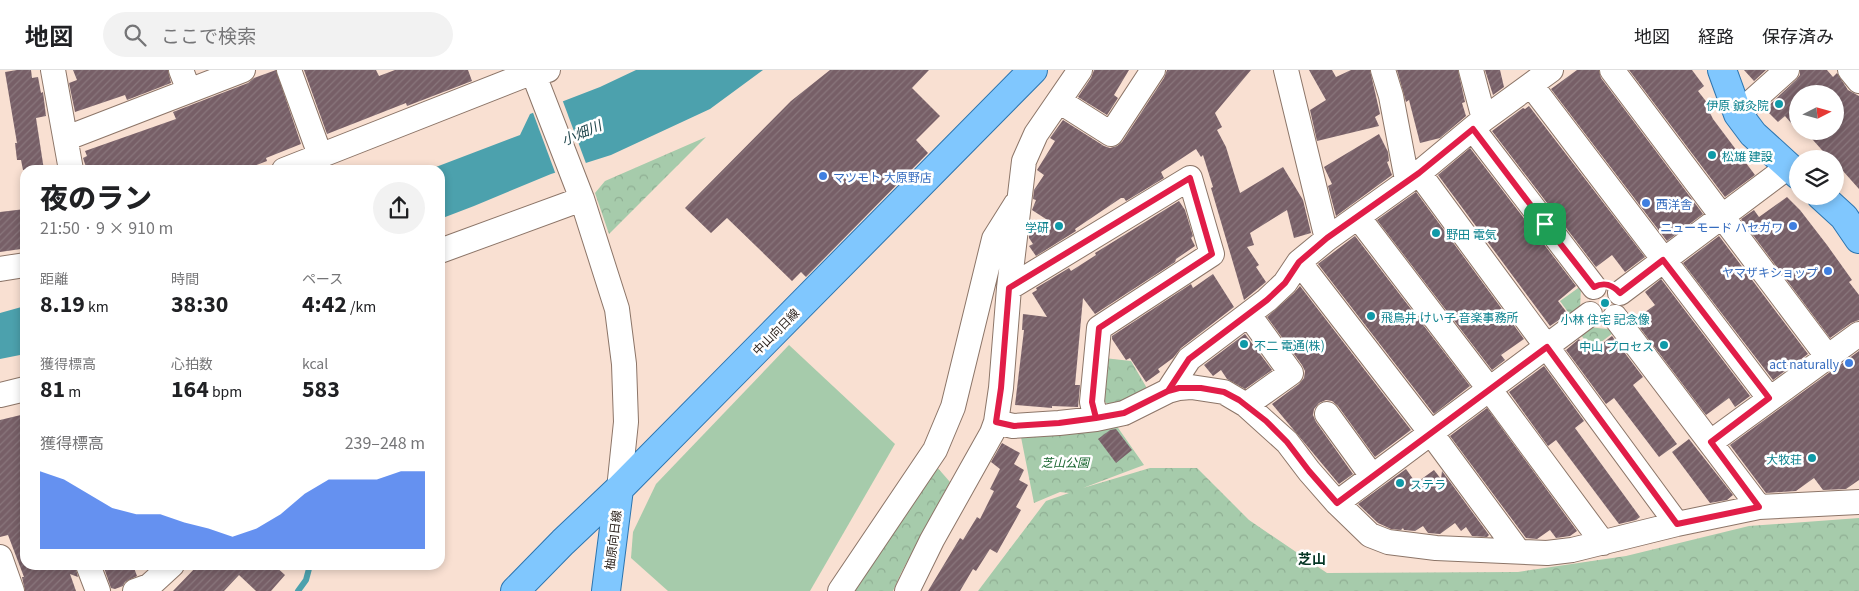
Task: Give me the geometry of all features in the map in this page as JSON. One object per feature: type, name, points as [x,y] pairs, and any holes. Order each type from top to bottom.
[{"type":"main road","name":"中山向日線","points":[[515,591],[619,489],[1033,70]]},
{"type":"main road","points":[[1722,70],[1738,114],[1753,134],[1789,167]]},
{"type":"main road","points":[[1831,205],[1844,217],[1859,239]]},
{"type":"main road","name":"柚原向日線","points":[[606,591],[619,489]]},
{"type":"street","points":[[53,70],[71,165]]},
{"type":"street","points":[[66,138],[185,80],[243,70]]},
{"type":"street","points":[[289,70],[320,155]]},
{"type":"street","points":[[907,591],[932,540],[992,433],[996,422],[1001,388],[1018,199],[1024,161],[1036,134],[1080,70]]},
{"type":"street","points":[[1059,101],[1110,134],[1153,70]]},
{"type":"street","points":[[1286,70],[1327,238]]},
{"type":"street","points":[[1383,70],[1413,176],[1547,347],[1677,524]]},
{"type":"street","points":[[1471,70],[1479,124],[1594,287]]},
{"type":"street","points":[[1612,70],[1827,356]]},
{"type":"street","points":[[1738,114],[1787,70]]},
{"type":"street","points":[[1850,70],[1859,81]]},
{"type":"street","points":[[296,165],[539,75],[617,309],[623,355],[626,422],[619,489]]},
{"type":"street","points":[[1168,391],[1189,359],[1249,315],[1285,283],[1299,262],[1327,238],[1413,176],[1543,75],[1663,260],[1769,398]]},
{"type":"street","points":[[1620,293],[1722,217],[1789,174]]},
{"type":"street","points":[[1009,288],[1190,178],[1212,254],[1099,328],[1092,402],[1096,418]]},
{"type":"street","points":[[445,250],[580,194]]},
{"type":"street","points":[[840,591],[935,450],[952,407],[994,239],[1018,199]]},
{"type":"street","points":[[1358,217],[1490,390],[1603,543]]},
{"type":"street","points":[[1299,262],[1431,433],[1518,552]]},
{"type":"street","points":[[0,269],[20,266]]},
{"type":"street","points":[[1605,284],[1611,285],[1620,293],[1622,309],[1615,318],[1604,321],[1594,318],[1590,314],[1586,303],[1589,291],[1594,287],[1605,284]]},
{"type":"street","points":[[1337,503],[1590,314]]},
{"type":"street","points":[[1246,405],[1291,373],[1249,315]]},
{"type":"street","points":[[1615,318],[1759,507]]},
{"type":"street","points":[[1711,442],[1859,334]]},
{"type":"street","points":[[996,422],[1014,426],[1059,423],[1124,413],[1168,391],[1185,387],[1224,392],[1246,405],[1287,442],[1337,503],[1370,535],[1388,542],[1436,548],[1546,553],[1572,550],[1677,524],[1759,507],[1859,502]]},
{"type":"street","points":[[0,395],[20,390]]},
{"type":"street","points":[[1327,414],[1372,476]]},
{"type":"street","points":[[0,557],[12,591]]},
{"type":"street","points":[[90,570],[98,591]]},
{"type":"street","points":[[135,591],[150,586],[167,570]]},
{"type":"green space","points":[[706,137],[609,234],[595,193],[605,181]]},
{"type":"green space","points":[[1581,286],[1580,311],[1573,319],[1560,301]]},
{"type":"green space","points":[[1588,327],[1617,330],[1592,349],[1580,334]]},
{"type":"green space","points":[[789,345],[895,444],[810,591],[668,591],[631,558],[633,532],[656,484]]},
{"type":"green space","points":[[1104,358],[1131,361],[1148,390],[1110,406],[1100,398]]},
{"type":"green space","name":"芝山公園","points":[[1114,422],[1144,465],[1083,488],[1150,468],[1197,468],[1249,520],[1327,573],[1518,572],[1626,556],[1749,526],[1859,518],[1859,591],[978,591],[1046,501],[1069,493],[1060,492],[1034,503],[1020,432]]},
{"type":"green space","points":[[936,466],[950,482],[893,591],[849,591]]},
{"type":"water","name":"小畑川","points":[[636,70],[763,70],[710,109],[611,155],[551,174],[445,217],[445,165],[441,165],[520,135],[530,114],[600,87]]},
{"type":"water","points":[[20,307],[20,355],[0,359],[0,313]]},
{"type":"pier","points":[[562,99],[587,166],[556,175],[532,110]]},
{"type":"building","points":[[31,70],[32,78],[38,77],[41,93],[43,92],[46,116],[36,118],[43,165],[22,165],[21,160],[17,160],[15,143],[17,143],[5,72]]},
{"type":"building","points":[[73,70],[168,70],[171,83],[127,100],[125,95],[75,112],[69,83],[77,80]]},
{"type":"building","points":[[276,70],[301,144],[266,158],[267,161],[256,165],[85,165],[83,158],[87,156],[85,151],[176,119],[173,112],[248,83],[254,78]]},
{"type":"building","points":[[304,70],[376,70],[379,76],[395,70],[468,70],[472,81],[407,106],[406,103],[327,134]]},
{"type":"building","points":[[830,70],[929,70],[912,88],[940,116],[916,140],[928,153],[806,277],[801,272],[792,281],[727,218],[711,233],[685,208],[791,101]]},
{"type":"building","points":[[1094,70],[1129,70],[1114,95],[1118,98],[1107,115],[1078,97]]},
{"type":"building","points":[[1167,70],[1251,70],[1215,113],[1222,127],[1217,130],[1226,147],[1240,193],[1283,167],[1303,200],[1311,233],[1294,238],[1287,210],[1250,233],[1254,245],[1247,247],[1259,265],[1256,267],[1266,282],[1244,300],[1203,155],[1201,157],[1196,149],[1161,172],[1164,178],[1126,201],[1124,198],[1121,198],[1075,229],[1076,231],[1036,256],[1029,246],[1033,244],[1029,235],[1049,221],[1032,210],[1036,200],[1033,199],[1034,190],[1044,175],[1037,170],[1055,141],[1050,138],[1063,120],[1104,146],[1110,148],[1117,146],[1122,142],[1164,78]]},
{"type":"building","points":[[1309,70],[1332,70],[1336,77],[1351,70],[1370,70],[1380,114],[1375,117],[1379,126],[1317,141],[1310,110],[1326,100]]},
{"type":"building","points":[[1397,70],[1458,70],[1465,102],[1462,103],[1466,116],[1440,138],[1420,143],[1409,100],[1406,102]]},
{"type":"building","points":[[1485,70],[1500,70],[1504,87],[1493,95]]},
{"type":"building","points":[[1577,70],[1599,70],[1601,78],[1703,214],[1667,241],[1551,89]]},
{"type":"building","points":[[1629,70],[1692,70],[1704,86],[1698,91],[1712,109],[1709,111],[1713,119],[1755,175],[1725,197]]},
{"type":"building","points":[[1744,70],[1766,70],[1754,81]]},
{"type":"building","points":[[1800,70],[1827,70],[1833,77],[1837,73],[1848,90],[1859,96],[1859,189],[1844,172],[1844,150],[1822,150],[1813,140],[1844,140],[1844,85],[1791,85],[1800,75]]},
{"type":"building","points":[[1789,87],[1789,121],[1785,116],[1778,122],[1765,109]]},
{"type":"building","points":[[1529,106],[1645,257],[1625,272],[1612,255],[1596,267],[1492,131],[1523,108],[1525,109]]},
{"type":"building","points":[[1379,134],[1388,152],[1389,161],[1387,162],[1392,175],[1336,216],[1328,186],[1332,184],[1324,167]]},
{"type":"building","points":[[1470,148],[1576,286],[1558,301],[1568,314],[1550,326],[1438,175]]},
{"type":"building","points":[[1416,192],[1524,339],[1501,355],[1505,360],[1492,370],[1377,220]]},
{"type":"building","points":[[1787,197],[1789,205],[1795,205],[1800,210],[1852,280],[1849,282],[1859,295],[1859,320],[1851,323],[1830,338],[1741,219],[1754,210],[1759,217]]},
{"type":"building","points":[[1179,201],[1185,210],[1193,236],[1191,238],[1195,246],[1176,259],[1175,262],[1095,314],[1083,298],[1075,385],[1080,385],[1078,407],[1052,406],[1052,408],[1015,405],[1024,330],[1022,330],[1023,314],[1047,317],[1032,293],[1037,290],[1036,288],[1069,268],[1071,271],[1096,255],[1095,253]]},
{"type":"building","points":[[20,210],[20,249],[0,252],[0,212]]},
{"type":"building","points":[[1355,236],[1470,386],[1434,414],[1318,264]]},
{"type":"building","points":[[1719,236],[1808,354],[1773,380],[1683,263]]},
{"type":"building","points":[[1213,274],[1234,307],[1181,348],[1173,358],[1158,369],[1160,372],[1146,382],[1130,358],[1126,360],[1112,339],[1112,336],[1191,284],[1193,288]]},
{"type":"building","points":[[1661,279],[1750,396],[1735,407],[1729,398],[1706,415],[1634,320],[1655,305],[1645,292]]},
{"type":"building","points":[[1300,286],[1411,430],[1375,457],[1338,406],[1332,401],[1326,400],[1319,403],[1314,409],[1313,415],[1316,422],[1353,474],[1339,484],[1272,404],[1299,384],[1304,378],[1305,371],[1302,365],[1267,317]]},
{"type":"building","points":[[1245,334],[1272,370],[1245,389],[1227,379],[1221,370],[1213,376],[1204,365]]},
{"type":"building","points":[[1612,336],[1643,377],[1633,385],[1677,444],[1659,457],[1614,398],[1606,404],[1566,350],[1579,339],[1590,353]]},
{"type":"building","points":[[1859,351],[1859,480],[1846,489],[1823,490],[1814,478],[1796,491],[1766,493],[1730,445]]},
{"type":"building","points":[[1544,366],[1584,421],[1575,428],[1640,517],[1636,520],[1619,524],[1556,440],[1548,446],[1509,392]]},
{"type":"building","points":[[1487,408],[1577,531],[1570,536],[1556,538],[1550,530],[1537,539],[1526,538],[1450,436]]},
{"type":"building","points":[[20,415],[20,566],[8,535],[0,537],[0,420]]},
{"type":"building","points":[[1116,429],[1132,450],[1116,463],[1098,439],[1110,430]]},
{"type":"building","points":[[1689,439],[1733,495],[1727,500],[1710,503],[1672,452]]},
{"type":"building","points":[[1002,443],[1020,453],[1014,464],[1024,470],[1019,480],[1028,485],[1016,507],[1021,510],[997,553],[990,549],[976,571],[973,569],[960,591],[928,591],[960,538],[963,540],[977,517],[980,519],[994,491],[990,489],[1000,469],[991,462]]},
{"type":"building","points":[[1406,469],[1416,483],[1434,470],[1441,479],[1442,471],[1489,535],[1487,537],[1472,536],[1466,527],[1461,531],[1455,523],[1440,534],[1428,533],[1423,526],[1415,531],[1404,530],[1403,528],[1401,530],[1391,529],[1378,523],[1358,504]]},
{"type":"building","points":[[21,570],[76,570],[78,577],[70,574],[76,591],[25,591],[22,577],[24,577]]},
{"type":"building","points":[[105,570],[135,570],[137,576],[125,582],[123,586],[115,589],[111,588]]},
{"type":"building","points":[[193,570],[280,570],[285,575],[271,591],[256,591],[239,575],[224,591],[173,591]]},
{"type":"waterway","points":[[298,591],[306,580],[309,570]]},
{"type":"place","name":"伊原 鍼灸院","points":[[1779,104]]},
{"type":"place","name":"松雄 建設","points":[[1712,155]]},
{"type":"place","name":"マツモト 大原野店","points":[[823,176]]},
{"type":"place","name":"西洋舎","points":[[1646,203]]},
{"type":"place","name":"学研","points":[[1059,226]]},
{"type":"place","name":"ニューモード ハセガワ","points":[[1793,226]]},
{"type":"place","name":"野田 電気","points":[[1436,233]]},
{"type":"place","name":"ヤマザキショップ","points":[[1828,271]]},
{"type":"place","name":"小林 住宅 記念像","points":[[1605,303]]},
{"type":"place","name":"飛鳥井 けい子 音楽事務所","points":[[1371,316]]},
{"type":"place","name":"不二 電通(株)","points":[[1244,344]]},
{"type":"place","name":"中山 プロセス","points":[[1664,345]]},
{"type":"place","name":"act naturally","points":[[1849,363]]},
{"type":"place","name":"大牧荘","points":[[1812,458]]},
{"type":"place","name":"ステラ","points":[[1400,483]]},
{"type":"district","name":"芝山","points":[[1312,558]]},
{"type":"route","points":[[1545,224],[1473,129],[1419,173],[1327,238],[1299,262],[1285,283],[1267,300],[1189,359],[1168,391],[1124,413],[1096,418],[1059,423],[1014,426],[996,422],[1001,388],[1009,288],[1190,178],[1212,254],[1099,328],[1092,402],[1096,418],[1124,413],[1168,391],[1179,388],[1191,387],[1224,392],[1239,400],[1266,421],[1287,442],[1337,503],[1547,347],[1677,524],[1759,507],[1711,442],[1769,398],[1663,260],[1620,293],[1611,285],[1605,284],[1594,287],[1545,224]]}]
